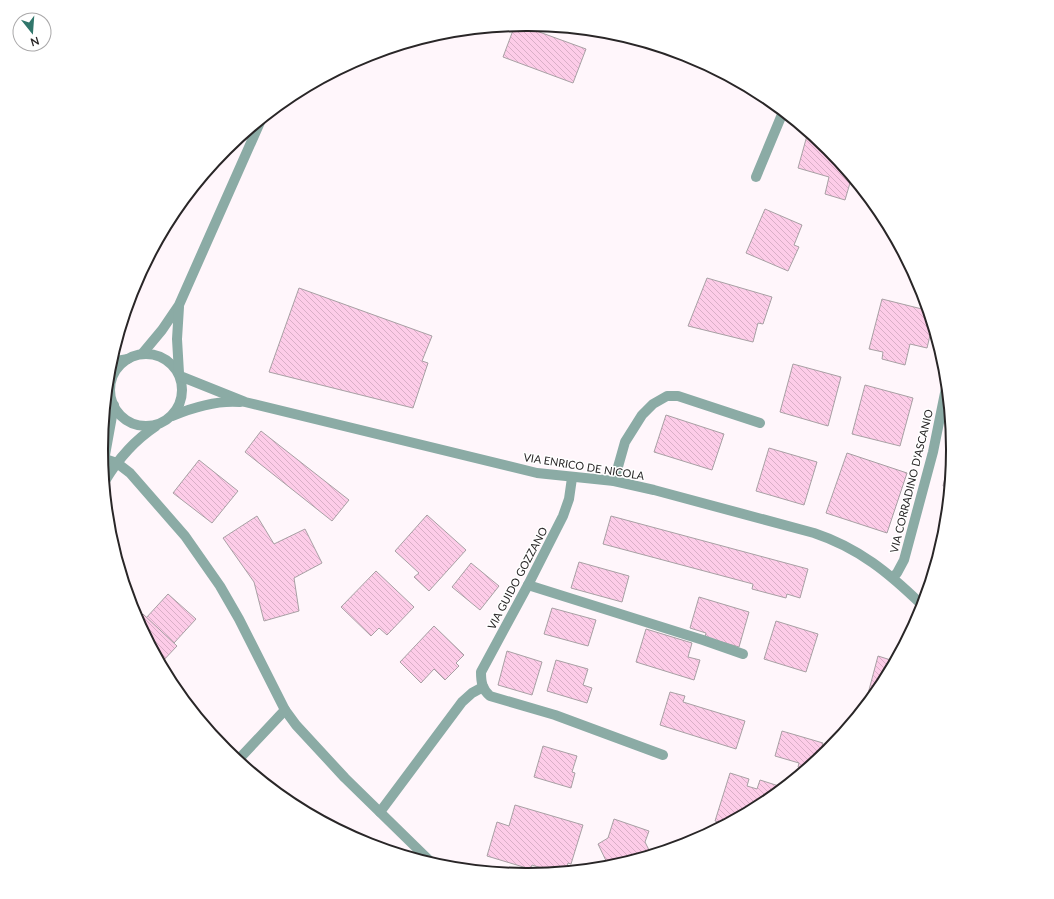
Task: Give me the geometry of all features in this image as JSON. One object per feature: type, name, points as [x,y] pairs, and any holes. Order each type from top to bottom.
[{"type":"street","points":[[756,177],[781,116]]},
{"type":"street","points":[[142,354],[162,330],[179,305],[256,130]]},
{"type":"street","points":[[109,475],[117,463],[137,440],[171,417],[177,410],[182,399],[183,386],[179,374],[176,340],[179,305]]},
{"type":"street","points":[[119,361],[142,354],[154,355],[165,359],[174,366],[179,374]]},
{"type":"street","points":[[116,371],[121,364],[128,359]]},
{"type":"street","name":"VIA ENRICO DE NICOLA","points":[[179,374],[245,402],[537,473],[572,478],[614,481],[654,490],[821,535],[839,542],[861,554],[893,577],[917,600]]},
{"type":"street","points":[[614,481],[625,442],[642,416],[653,404],[667,396],[678,396],[760,423]]},
{"type":"street","points":[[112,399],[122,416],[133,424],[148,426],[160,424]]},
{"type":"street","name":"VIA ENRICO DE NICOLA","points":[[171,417],[186,410],[206,405],[231,401],[245,402]]},
{"type":"street","name":"VIA CORRADINO D'ASCANIO","points":[[893,577],[904,560],[933,452],[943,403]]},
{"type":"street","points":[[108,462],[117,463],[130,473],[185,536],[220,586],[239,619],[285,710],[296,725],[315,747],[424,855]]},
{"type":"street","name":"VIA GUIDO GOZZANO","points":[[483,687],[480,682],[481,672],[566,510],[572,478]]},
{"type":"street","points":[[528,585],[743,654]]},
{"type":"street","points":[[380,812],[462,702],[472,693],[483,687],[485,692],[490,696],[555,715],[664,755]]},
{"type":"street","points":[[242,756],[285,710]]},
{"type":"building","points":[[538,31],[586,49],[573,83],[503,57],[513,32]]},
{"type":"building","points":[[806,138],[850,184],[845,200],[825,194],[829,177],[798,168]]},
{"type":"building","points":[[765,209],[802,225],[794,245],[799,247],[788,271],[746,253]]},
{"type":"building","points":[[707,278],[772,297],[763,324],[758,323],[753,342],[688,326]]},
{"type":"building","points":[[299,288],[432,336],[422,361],[428,363],[413,408],[269,372]]},
{"type":"building","points":[[882,299],[921,309],[930,337],[927,348],[910,344],[905,365],[882,359],[883,352],[869,349]]},
{"type":"building","points":[[793,364],[841,377],[828,426],[780,412]]},
{"type":"building","points":[[865,385],[913,398],[900,446],[852,434]]},
{"type":"building","points":[[666,415],[724,434],[712,470],[654,452]]},
{"type":"building","points":[[261,431],[349,500],[332,521],[245,452]]},
{"type":"building","points":[[769,448],[817,462],[804,505],[756,491]]},
{"type":"building","points":[[847,453],[907,473],[887,533],[826,513]]},
{"type":"building","points":[[199,460],[238,491],[212,523],[173,493]]},
{"type":"building","points":[[427,515],[466,550],[429,591],[414,577],[419,573],[395,551]]},
{"type":"building","points":[[257,516],[274,544],[305,529],[322,563],[294,578],[299,611],[264,621],[254,582],[223,538]]},
{"type":"building","points":[[611,516],[808,569],[800,598],[787,594],[786,598],[752,589],[753,584],[603,544]]},
{"type":"building","points":[[579,562],[629,576],[622,602],[571,588]]},
{"type":"building","points":[[471,563],[499,586],[480,610],[452,587]]},
{"type":"building","points":[[376,571],[414,607],[387,635],[379,628],[371,636],[341,607]]},
{"type":"building","points":[[168,594],[196,619],[174,643],[146,618]]},
{"type":"building","points":[[699,597],[749,612],[739,647],[705,637],[706,633],[690,628]]},
{"type":"building","points":[[552,608],[596,620],[588,646],[544,634]]},
{"type":"building","points":[[142,615],[177,646],[165,659],[152,635]]},
{"type":"building","points":[[776,621],[818,634],[806,672],[764,659]]},
{"type":"building","points":[[434,626],[464,655],[456,663],[459,666],[445,680],[434,669],[421,683],[400,662]]},
{"type":"building","points":[[646,629],[692,643],[688,657],[700,660],[694,680],[636,662]]},
{"type":"building","points":[[507,651],[542,662],[532,695],[498,685]]},
{"type":"building","points":[[878,656],[889,659],[875,682],[869,690]]},
{"type":"building","points":[[556,660],[588,669],[583,685],[592,688],[587,703],[547,691]]},
{"type":"building","points":[[670,692],[685,696],[683,702],[745,721],[736,749],[660,725]]},
{"type":"building","points":[[782,731],[823,743],[822,746],[799,767],[799,763],[775,756]]},
{"type":"building","points":[[543,746],[577,756],[572,772],[575,773],[571,788],[534,777]]},
{"type":"building","points":[[730,773],[749,779],[747,786],[757,789],[760,780],[777,785],[736,812],[718,822],[715,821]]},
{"type":"building","points":[[515,805],[583,825],[571,864],[568,863],[567,866],[540,868],[532,865],[531,868],[527,868],[487,856],[497,822],[509,826]]},
{"type":"building","points":[[614,819],[649,831],[645,842],[649,850],[606,860],[598,844],[608,838]]}]
